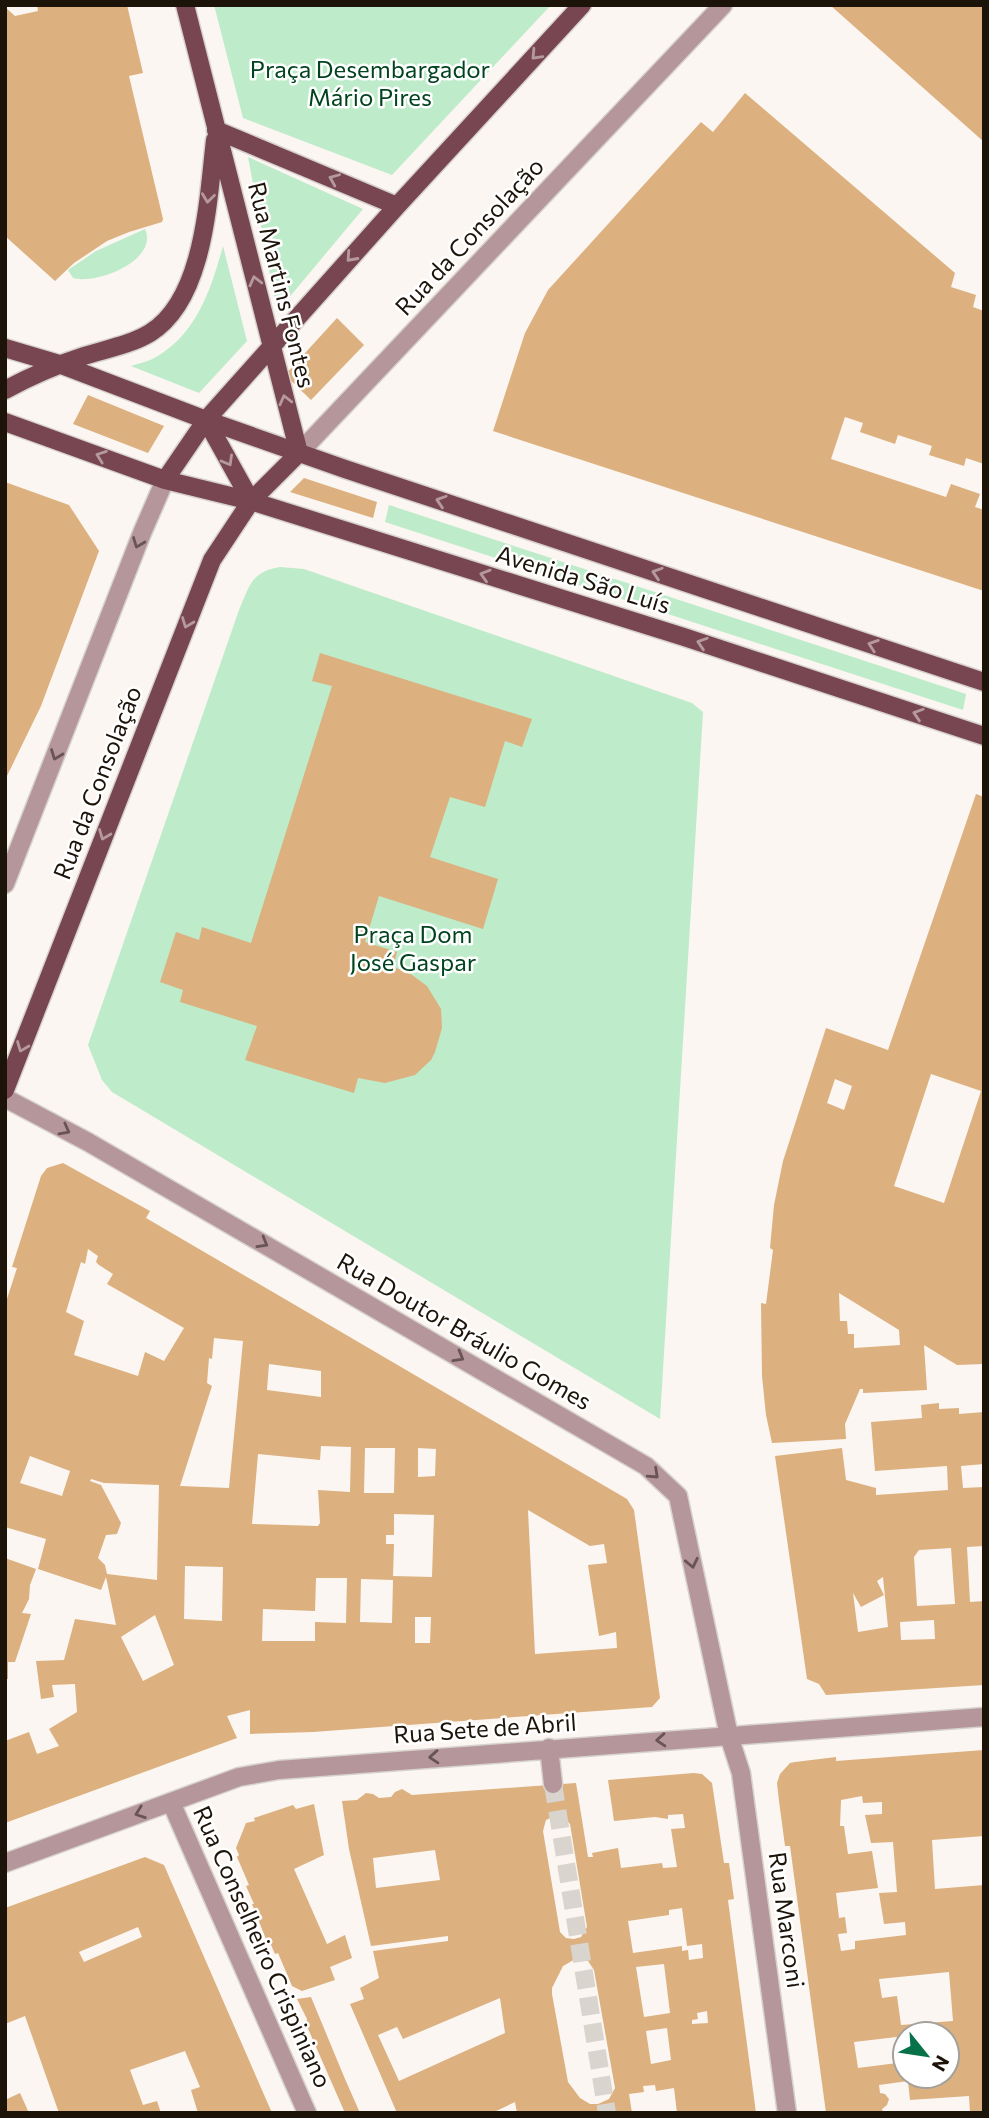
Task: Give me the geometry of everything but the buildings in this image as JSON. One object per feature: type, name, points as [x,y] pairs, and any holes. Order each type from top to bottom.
[{"type":"main road","name":"Rua Martins Fontes","points":[[185,5],[299,453]]},
{"type":"main road","name":"Rua da Consolação","points":[[165,480],[206,420],[397,206],[582,5]]},
{"type":"main road","name":"Rua Martins Fontes","points":[[5,390],[59,364],[149,334],[164,322],[178,304],[198,255],[216,130]]},
{"type":"main road","points":[[216,130],[397,206]]},
{"type":"main road","name":"Avenida São Luís","points":[[11,350],[59,364],[299,453],[984,682]]},
{"type":"main road","points":[[206,420],[251,501]]},
{"type":"main road","name":"Avenida São Luís","points":[[5,422],[165,480],[251,501],[684,637],[984,736]]},
{"type":"main road","name":"Rua da Consolação","points":[[5,1090],[212,560],[251,501],[299,453]]},
{"type":"street","name":"Rua da Consolação","points":[[299,453],[723,5]]},
{"type":"street","points":[[5,337],[11,350]]},
{"type":"street","name":"Rua da Consolação","points":[[5,884],[165,480]]},
{"type":"street","name":"Rua Doutor Bráulio Gomes","points":[[5,1097],[88,1142],[646,1466],[678,1496],[729,1736]]},
{"type":"street","name":"Rua Sete de Abril","points":[[5,1863],[239,1777],[279,1770],[984,1717]]},
{"type":"street","name":"Rua Marconi","points":[[729,1736],[741,1773],[787,2113]]},
{"type":"street","points":[[549,1748],[553,1784]]},
{"type":"street","name":"Rua Conselheiro Crispiniano","points":[[171,1802],[307,2113]]},
{"type":"green space","name":"Praça Desembargador Mário Pires","points":[[214,5],[551,5],[392,175],[243,118]]},
{"type":"green space","name":"Praça Desembargador Mário Pires","points":[[248,157],[363,209],[277,312]]},
{"type":"green space","points":[[145,229],[147,240],[143,251],[123,268],[96,278],[84,279],[73,278],[68,270],[96,251]]},
{"type":"green space","points":[[223,246],[247,341],[199,393],[131,366],[158,356],[185,333],[202,306]]},
{"type":"green space","points":[[389,505],[966,694],[963,710],[385,522]]},
{"type":"green space","name":"Praça Dom José Gaspar","points":[[280,567],[304,569],[692,703],[703,712],[660,1419],[112,1092],[102,1080],[88,1045],[239,610],[257,576]]},
{"type":"tunnel","points":[[553,1784],[607,2113]]}]
